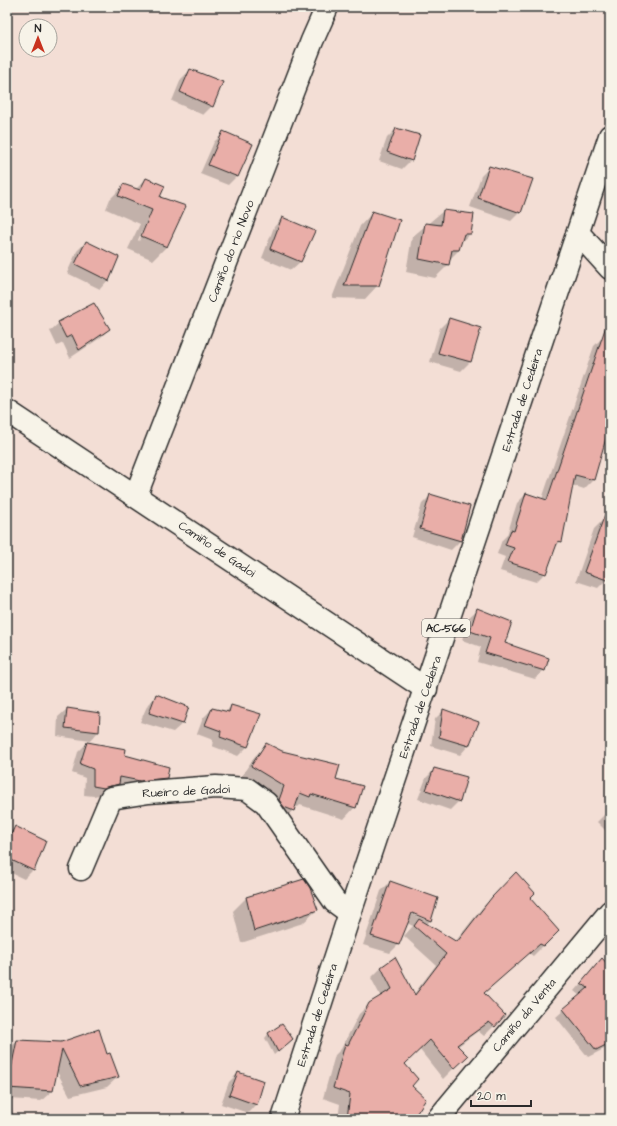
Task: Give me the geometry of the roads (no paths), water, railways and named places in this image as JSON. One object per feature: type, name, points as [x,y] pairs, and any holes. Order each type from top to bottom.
[{"type":"street","name":"Camiño do rio Novo","points":[[136,495],[312,41],[327,7]]},
{"type":"street","name":"Estrada de Cedeira","points":[[283,1119],[350,913],[610,136]]},
{"type":"street","points":[[578,233],[610,268]]},
{"type":"street","name":"Camiño de Gadoi","points":[[7,411],[136,495],[426,689]]},
{"type":"street","name":"Rueiro de Gadoi","points":[[81,869],[111,798],[149,792],[216,787],[247,789],[266,803],[335,902],[350,913]]},
{"type":"street","name":"Camiño da Venta","points":[[438,1119],[610,912]]}]
